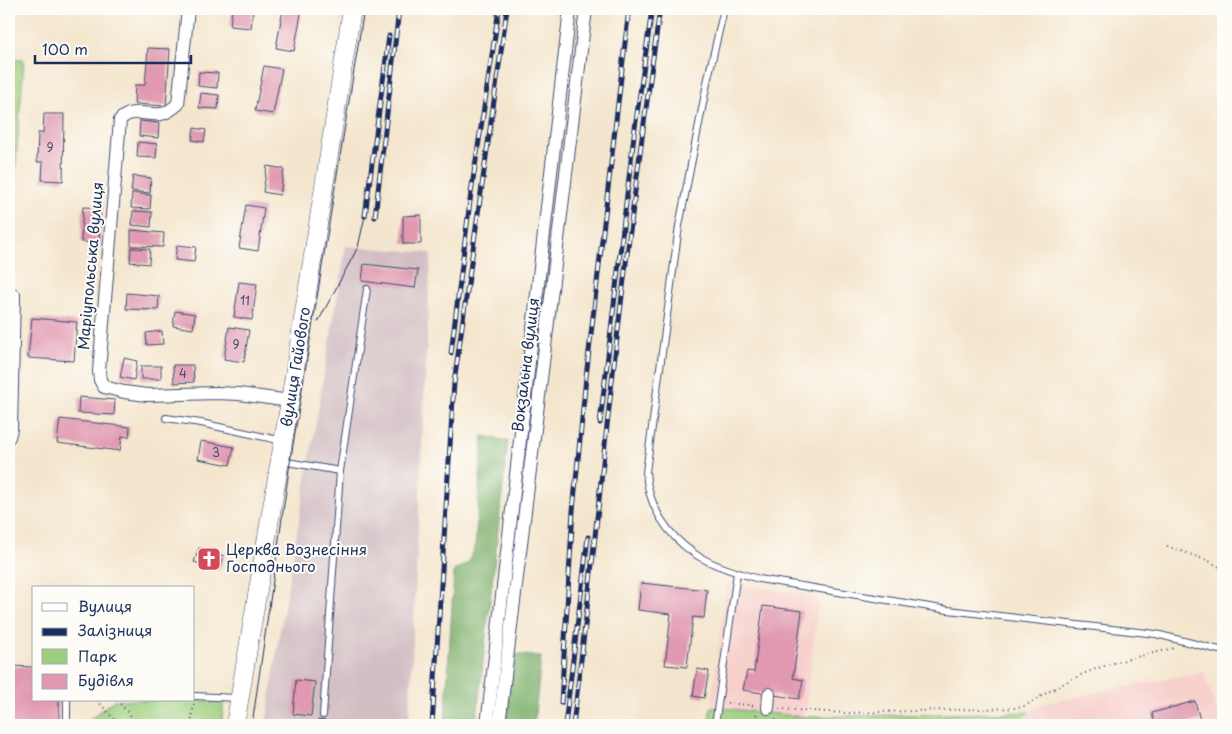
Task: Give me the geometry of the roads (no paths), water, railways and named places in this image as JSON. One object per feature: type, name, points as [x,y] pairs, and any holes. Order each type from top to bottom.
[{"type":"street","name":"Маріупольська вулиця","points":[[188,9],[178,104],[162,114],[132,112],[123,116],[120,120],[100,380],[104,387],[147,395],[217,393],[290,401]]},
{"type":"street","name":"вулиця Гайового","points":[[236,725],[284,441],[352,9]]},
{"type":"street","name":"Вокзальна вулиця","points":[[487,725],[570,9]]},
{"type":"street","name":"Вокзальна вулиця","points":[[500,725],[586,9]]},
{"type":"street","points":[[9,437],[14,295]]},
{"type":"street","points":[[768,708],[769,694]]},
{"type":"lane","points":[[724,9],[708,78],[679,226],[646,472],[647,488],[651,502],[660,518],[678,540],[696,555],[737,573],[759,579],[948,610],[1156,634],[1223,650]]},
{"type":"lane","points":[[323,715],[340,471],[367,289]]},
{"type":"lane","points":[[166,418],[201,423],[284,441]]},
{"type":"lane","points":[[280,461],[340,471]]},
{"type":"lane","points":[[715,725],[737,573]]},
{"type":"lane","points":[[195,696],[240,698]]},
{"type":"lane","points":[[67,702],[67,725]]},
{"type":"tram line","points":[[252,725],[290,463],[364,9]]},
{"type":"tram line","points":[[318,322],[358,247],[365,216]]},
{"type":"railway","points":[[375,217],[399,9]]},
{"type":"railway","points":[[451,353],[471,193],[499,9]]},
{"type":"railway","points":[[432,725],[454,383],[507,9]]},
{"type":"railway","points":[[561,703],[573,511],[586,377],[629,9]]},
{"type":"railway","points":[[600,423],[634,135],[652,9]]},
{"type":"railway","points":[[573,725],[624,280],[660,9]]},
{"type":"railway","points":[[365,216],[389,36]]},
{"type":"railway","points":[[565,725],[588,537]]},
{"type":"place","name":"Церква Вознесіння Господнього","points":[[209,559]]}]
